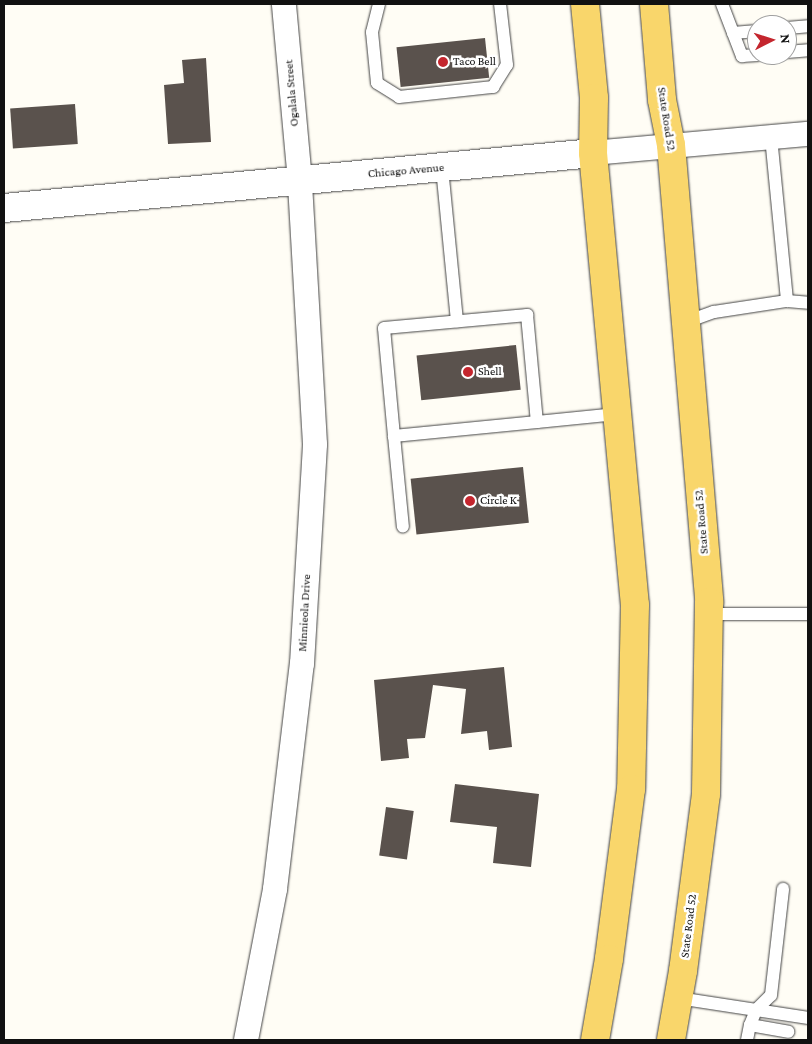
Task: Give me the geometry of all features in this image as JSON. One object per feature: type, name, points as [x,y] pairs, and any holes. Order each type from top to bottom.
[{"type":"main road","points":[[585,4],[594,98],[594,154],[635,604],[632,789],[610,959],[595,1040]]},
{"type":"main road","name":"State Road 52","points":[[654,4],[662,100],[671,145],[709,614],[706,794],[671,1040]]},
{"type":"street","name":"Ogalala Street","points":[[284,4],[300,181]]},
{"type":"street","name":"Chicago Avenue","points":[[4,208],[594,154],[671,145],[808,134]]},
{"type":"street","name":"Minnieola Drive","points":[[246,1040],[275,889],[302,664],[315,444],[300,181]]},
{"type":"lane","points":[[379,4],[372,32],[377,83],[399,97],[493,87],[507,65],[500,4]]},
{"type":"lane","points":[[722,4],[742,56],[747,56]]},
{"type":"lane","points":[[733,33],[747,32]]},
{"type":"lane","points":[[771,137],[787,302]]},
{"type":"lane","points":[[442,168],[456,322]]},
{"type":"lane","points":[[686,322],[714,312],[787,302],[808,303]]},
{"type":"lane","points":[[402,527],[384,328],[527,315],[537,422]]},
{"type":"lane","points":[[394,436],[618,414]]},
{"type":"lane","points":[[709,614],[808,614]]},
{"type":"lane","points":[[747,1040],[756,1010],[771,995],[784,890]]},
{"type":"lane","points":[[678,998],[808,1018]]},
{"type":"lane","points":[[750,1026],[788,1032]]},
{"type":"building","name":"Taco Bell","points":[[485,38],[489,78],[401,87],[396,47]]},
{"type":"building","points":[[206,58],[211,142],[168,144],[164,85],[184,83],[182,60]]},
{"type":"building","points":[[75,104],[78,144],[13,148],[10,109]]},
{"type":"building","name":"Shell","points":[[516,345],[521,390],[421,400],[417,355]]},
{"type":"building","name":"Circle K","points":[[523,467],[529,523],[416,535],[411,479]]},
{"type":"building","points":[[504,667],[512,747],[489,750],[487,731],[461,734],[466,689],[433,685],[425,738],[407,739],[409,758],[381,761],[374,680]]},
{"type":"building","points":[[455,784],[539,794],[531,867],[493,863],[497,827],[450,822]]},
{"type":"building","points":[[386,807],[414,811],[407,859],[379,856]]},
{"type":"place","name":"Taco Bell","points":[[443,62]]},
{"type":"place","name":"Shell","points":[[468,372]]},
{"type":"place","name":"Circle K","points":[[470,501]]}]
